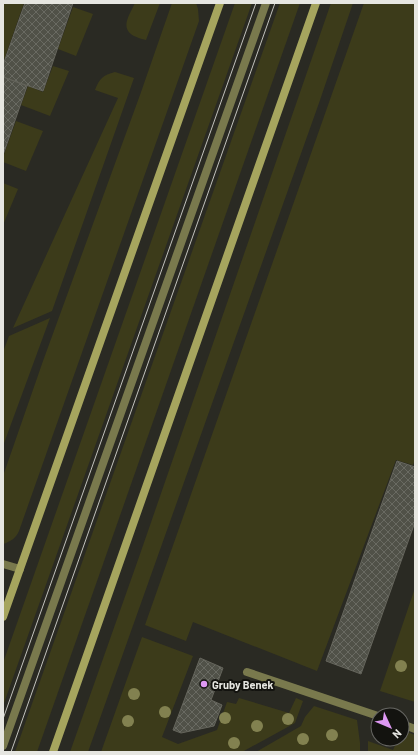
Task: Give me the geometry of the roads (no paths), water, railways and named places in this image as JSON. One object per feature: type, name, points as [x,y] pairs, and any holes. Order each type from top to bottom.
[{"type":"street","points":[[3,617],[220,3]]},
{"type":"street","points":[[3,746],[266,3]]},
{"type":"street","points":[[53,752],[316,3]]},
{"type":"street","points":[[3,564],[20,569]]},
{"type":"street","points":[[247,672],[370,713]]},
{"type":"tram line","points":[[3,719],[256,3]]},
{"type":"tram line","points":[[11,752],[275,3]]},
{"type":"place","name":"Gruby Benek","points":[[204,684]]}]
